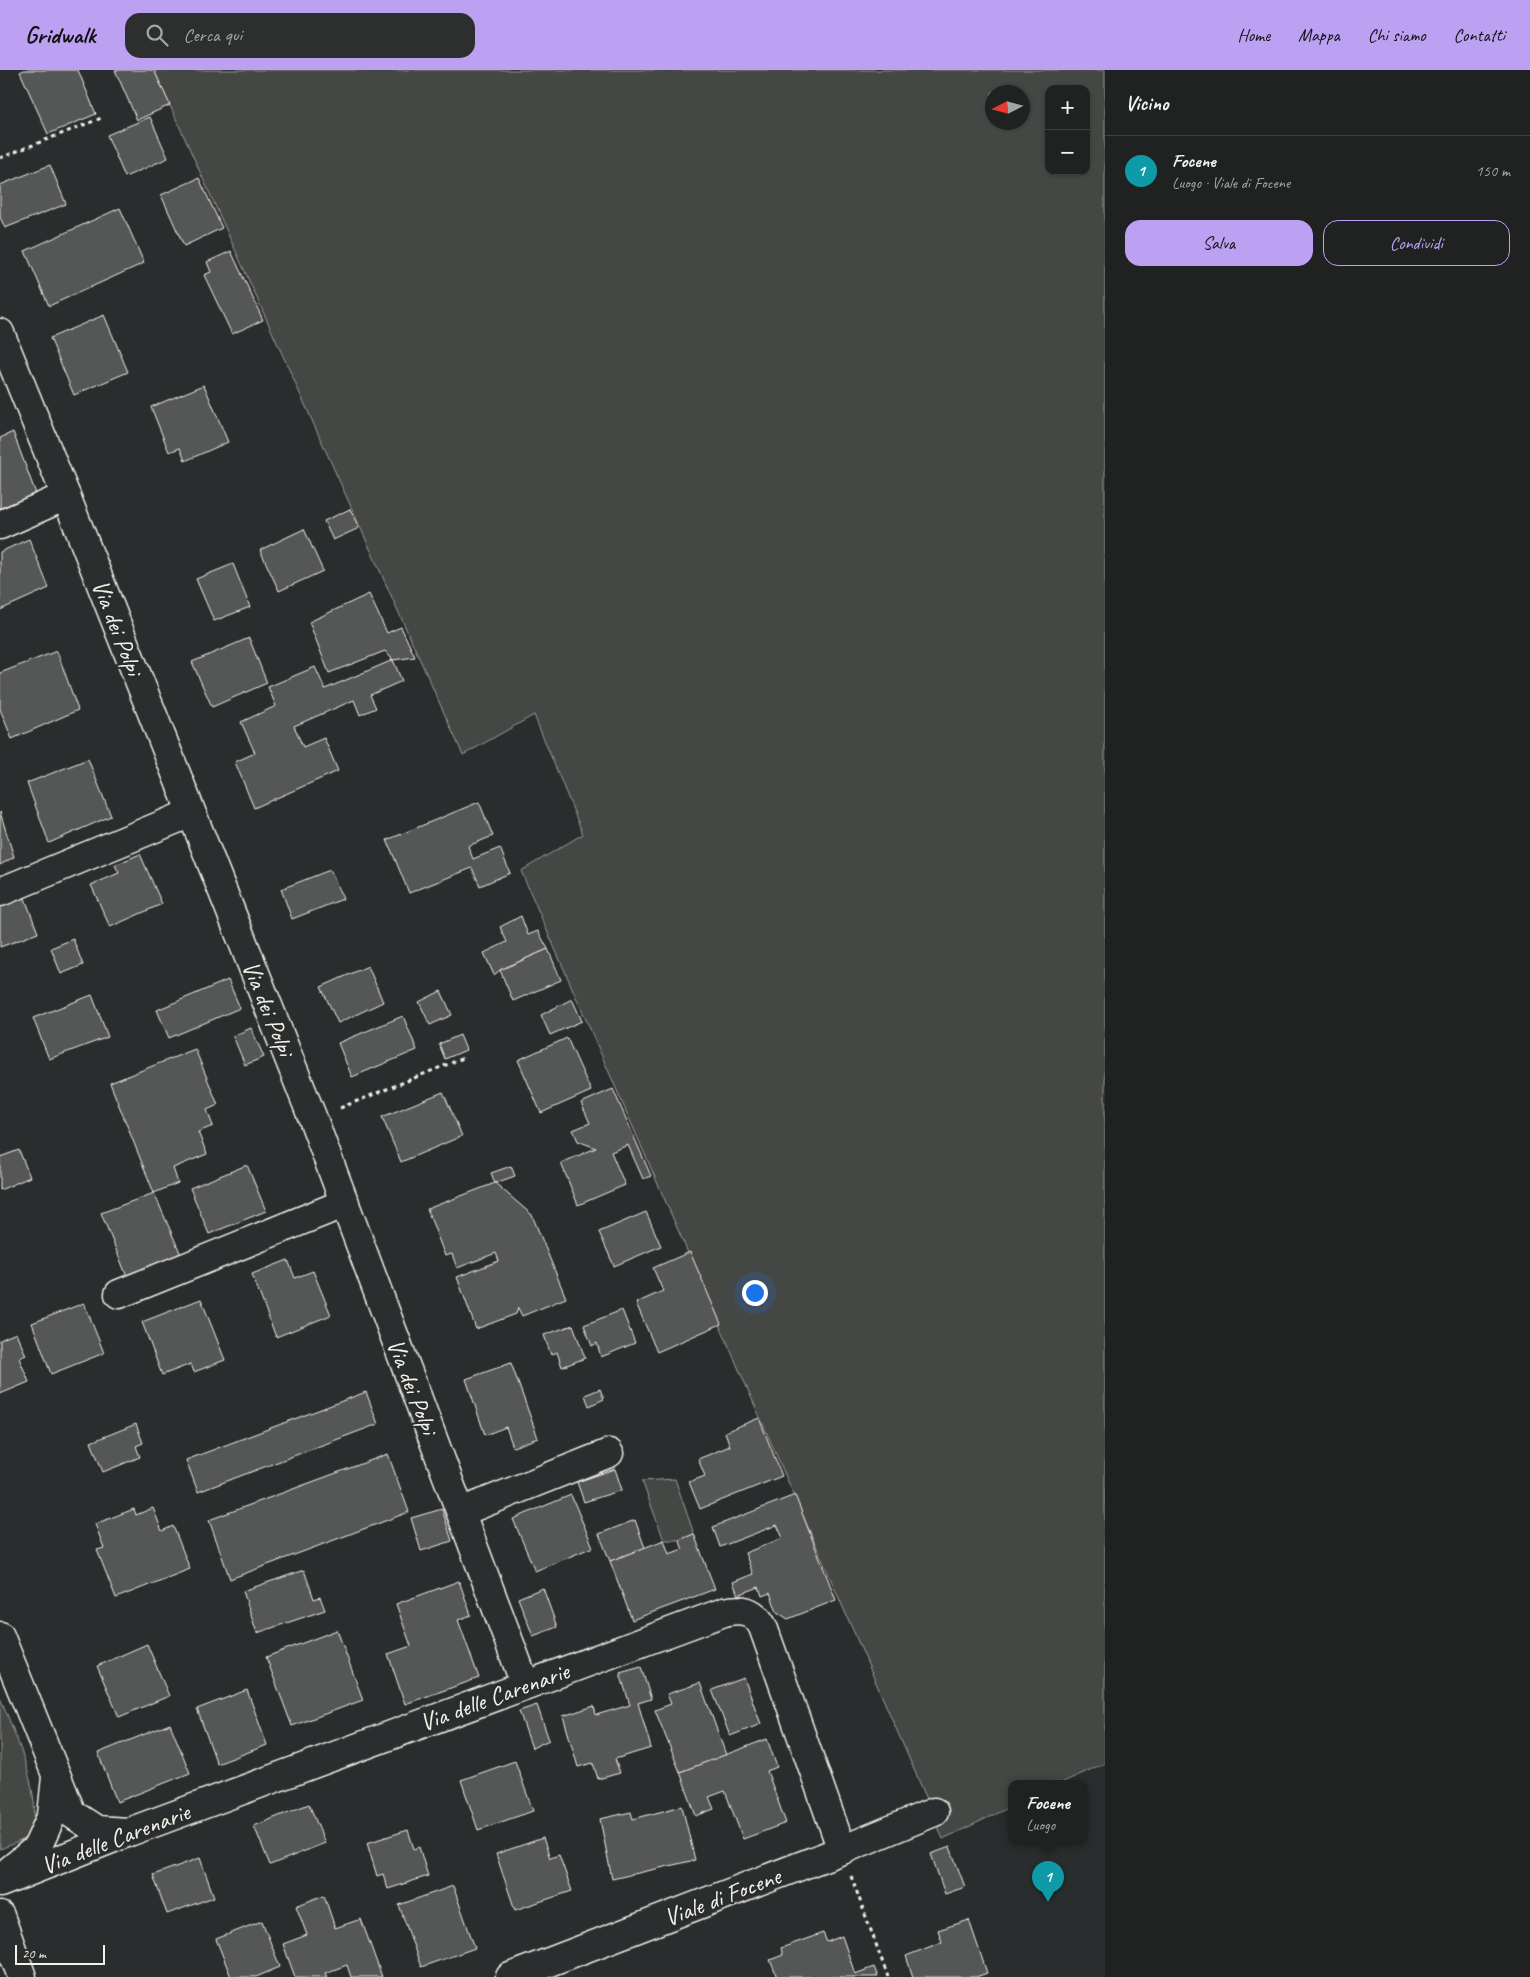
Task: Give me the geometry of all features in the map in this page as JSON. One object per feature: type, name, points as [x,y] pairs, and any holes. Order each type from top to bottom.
[{"type":"street","name":"Via dei Polpi","points":[[0,333],[313,1119],[525,1684]]},
{"type":"street","points":[[0,525],[66,496]]},
{"type":"street","points":[[0,892],[191,813]]},
{"type":"street","points":[[119,1294],[345,1203]]},
{"type":"street","points":[[460,1512],[609,1453]]},
{"type":"street","name":"Via delle Carenarie","points":[[0,1883],[129,1832],[525,1684],[724,1612],[740,1610],[748,1611],[755,1615],[763,1627],[842,1850]]},
{"type":"street","points":[[0,1636],[72,1814],[97,1830],[129,1832]]},
{"type":"street","name":"Via delle Carenarie","points":[[0,1878],[37,1848],[52,1815],[56,1776]]},
{"type":"street","name":"Viale di Focene","points":[[510,1977],[842,1850],[934,1812]]},
{"type":"street","points":[[0,1916],[22,1977]]},
{"type":"path","points":[[0,158],[104,116]]},
{"type":"path","points":[[313,1119],[466,1057]]},
{"type":"path","points":[[842,1850],[888,1977]]},
{"type":"shaded area","points":[[154,70],[1105,70],[1105,1763],[1068,1780],[1008,1780],[1008,1808],[943,1839],[521,871],[583,834],[534,715],[463,755]]},
{"type":"shaded area","points":[[675,1479],[694,1534],[679,1540],[664,1540],[642,1481]]},
{"type":"shaded area","points":[[0,1697],[27,1769],[34,1810],[32,1826],[25,1838],[0,1849]]},
{"type":"building","points":[[24,70],[78,70],[96,114],[48,134],[20,72]]},
{"type":"building","points":[[115,70],[154,70],[170,105],[137,120]]},
{"type":"building","points":[[150,117],[168,158],[125,177],[107,135]]},
{"type":"building","points":[[50,165],[66,204],[5,228],[0,217],[0,185]]},
{"type":"building","points":[[199,178],[222,228],[184,246],[161,195]]},
{"type":"building","points":[[120,208],[144,263],[49,306],[25,251]]},
{"type":"building","points":[[231,251],[263,320],[232,334],[204,275],[211,272],[207,262]]},
{"type":"building","points":[[104,315],[128,372],[74,395],[50,338]]},
{"type":"building","points":[[204,385],[228,442],[185,461],[180,448],[169,452],[151,407]]},
{"type":"building","points":[[13,432],[36,494],[0,508],[0,438]]},
{"type":"building","points":[[350,509],[359,528],[333,540],[324,521]]},
{"type":"building","points":[[304,529],[323,571],[279,591],[260,550]]},
{"type":"building","points":[[29,539],[49,588],[0,610],[0,552]]},
{"type":"building","points":[[233,564],[250,607],[214,621],[196,579]]},
{"type":"building","points":[[369,594],[387,633],[401,627],[415,657],[393,660],[385,651],[329,673],[309,622]]},
{"type":"building","points":[[249,638],[267,683],[212,707],[192,662]]},
{"type":"building","points":[[57,651],[78,710],[12,739],[0,709],[0,673]]},
{"type":"building","points":[[393,660],[402,681],[370,695],[376,708],[360,715],[354,700],[294,726],[303,747],[324,738],[338,771],[254,808],[235,762],[255,753],[241,722],[276,706],[268,687],[315,667],[325,689]]},
{"type":"building","points":[[88,759],[111,816],[49,843],[27,783]]},
{"type":"building","points":[[479,802],[493,836],[468,846],[473,859],[500,848],[510,873],[480,886],[472,868],[409,893],[387,840]]},
{"type":"building","points":[[0,812],[14,857],[0,865]]},
{"type":"building","points":[[140,854],[162,904],[110,927],[91,885],[119,873],[115,865]]},
{"type":"building","points":[[330,870],[343,899],[292,919],[281,889]]},
{"type":"building","points":[[23,893],[38,933],[0,947],[0,901]]},
{"type":"building","points":[[521,916],[528,935],[538,931],[548,949],[500,970],[494,975],[484,953],[507,942],[500,927]]},
{"type":"building","points":[[73,939],[83,965],[61,974],[51,948]]},
{"type":"building","points":[[548,949],[561,980],[513,1001],[500,970]]},
{"type":"building","points":[[368,966],[383,1002],[338,1023],[321,987]]},
{"type":"building","points":[[228,980],[240,1008],[169,1038],[157,1010]]},
{"type":"building","points":[[441,991],[452,1015],[430,1025],[419,1002]]},
{"type":"building","points":[[92,995],[108,1037],[49,1059],[33,1018]]},
{"type":"building","points":[[572,999],[582,1021],[550,1035],[541,1015]]},
{"type":"building","points":[[403,1016],[417,1050],[352,1077],[338,1043]]},
{"type":"building","points":[[251,1028],[264,1057],[245,1065],[233,1036]]},
{"type":"building","points":[[460,1035],[466,1050],[445,1059],[439,1044]]},
{"type":"building","points":[[567,1038],[591,1091],[541,1113],[518,1060]]},
{"type":"building","points":[[195,1049],[218,1105],[207,1110],[213,1126],[198,1132],[207,1154],[173,1168],[178,1183],[154,1193],[110,1083]]},
{"type":"building","points":[[613,1089],[651,1176],[643,1179],[628,1145],[611,1152],[625,1185],[578,1205],[561,1163],[596,1148],[578,1141],[573,1130],[590,1123],[581,1103]]},
{"type":"building","points":[[443,1092],[462,1136],[401,1162],[382,1117]]},
{"type":"building","points":[[19,1150],[30,1177],[0,1190],[0,1157]]},
{"type":"building","points":[[247,1165],[266,1211],[209,1234],[190,1188]]},
{"type":"building","points":[[511,1166],[515,1176],[495,1183],[491,1173]]},
{"type":"building","points":[[495,1183],[532,1215],[566,1298],[522,1316],[518,1308],[516,1314],[476,1329],[457,1277],[499,1261],[496,1253],[457,1268],[452,1254],[445,1256],[427,1209]]},
{"type":"building","points":[[154,1193],[182,1257],[128,1279],[101,1213]]},
{"type":"building","points":[[646,1212],[661,1246],[614,1266],[599,1232]]},
{"type":"building","points":[[690,1252],[721,1324],[657,1352],[636,1303],[663,1291],[653,1268]]},
{"type":"building","points":[[288,1260],[295,1278],[313,1271],[331,1315],[276,1337],[252,1274]]},
{"type":"building","points":[[201,1299],[225,1360],[194,1372],[191,1364],[162,1375],[142,1322]]},
{"type":"building","points":[[84,1303],[104,1353],[51,1374],[32,1323]]},
{"type":"building","points":[[622,1310],[635,1343],[601,1357],[597,1343],[592,1346],[584,1325]]},
{"type":"building","points":[[573,1325],[585,1358],[562,1367],[557,1352],[551,1355],[544,1335]]},
{"type":"building","points":[[16,1333],[26,1355],[19,1358],[29,1382],[0,1394],[0,1340]]},
{"type":"building","points":[[511,1363],[538,1438],[513,1447],[506,1427],[485,1435],[466,1379]]},
{"type":"building","points":[[600,1389],[604,1399],[589,1406],[585,1395]]},
{"type":"building","points":[[366,1392],[378,1424],[198,1492],[186,1460]]},
{"type":"building","points":[[759,1418],[782,1476],[700,1509],[689,1482],[705,1476],[698,1459],[730,1446],[725,1432]]},
{"type":"building","points":[[136,1424],[143,1443],[136,1446],[140,1457],[103,1472],[91,1442]]},
{"type":"building","points":[[388,1454],[409,1512],[230,1579],[209,1520]]},
{"type":"building","points":[[615,1469],[622,1490],[584,1502],[577,1482]]},
{"type":"building","points":[[571,1495],[593,1547],[535,1571],[513,1519]]},
{"type":"building","points":[[795,1495],[836,1600],[788,1619],[777,1612],[770,1593],[762,1596],[759,1587],[738,1595],[733,1582],[753,1574],[745,1553],[783,1538],[777,1525],[720,1547],[713,1527]]},
{"type":"building","points":[[153,1508],[162,1531],[173,1526],[190,1569],[116,1598],[97,1550],[104,1548],[95,1524],[134,1509],[136,1515]]},
{"type":"building","points":[[442,1509],[452,1541],[421,1551],[411,1518]]},
{"type":"building","points":[[635,1520],[645,1548],[610,1561],[599,1534]]},
{"type":"building","points":[[694,1534],[715,1589],[632,1620],[610,1561],[664,1540],[669,1554],[683,1549],[679,1540]]},
{"type":"building","points":[[304,1570],[314,1599],[320,1597],[325,1610],[257,1633],[243,1591]]},
{"type":"building","points":[[459,1581],[471,1615],[458,1620],[479,1678],[405,1704],[388,1654],[411,1646],[396,1604]]},
{"type":"building","points":[[543,1588],[557,1627],[533,1636],[518,1598]]},
{"type":"building","points":[[337,1630],[363,1700],[292,1726],[266,1657]]},
{"type":"building","points":[[147,1644],[169,1696],[119,1717],[97,1666]]},
{"type":"building","points":[[641,1667],[651,1699],[638,1703],[651,1748],[615,1759],[620,1773],[598,1779],[593,1763],[578,1767],[563,1716],[594,1706],[596,1715],[630,1705],[620,1673]]},
{"type":"building","points":[[744,1678],[761,1724],[730,1736],[712,1690]]},
{"type":"building","points":[[700,1683],[726,1755],[680,1772],[655,1710],[671,1704],[667,1694]]},
{"type":"building","points":[[247,1690],[267,1745],[217,1764],[197,1709]]},
{"type":"building","points":[[537,1705],[549,1740],[532,1748],[519,1711]]},
{"type":"building","points":[[170,1724],[190,1773],[117,1802],[98,1753]]},
{"type":"building","points":[[767,1739],[777,1767],[767,1771],[786,1823],[743,1839],[725,1791],[709,1797],[714,1809],[696,1816],[680,1772]]},
{"type":"building","points":[[515,1761],[533,1811],[478,1830],[461,1780]]},
{"type":"building","points":[[309,1804],[325,1843],[270,1865],[254,1826]]},
{"type":"building","points":[[682,1806],[695,1860],[612,1879],[600,1819],[631,1812],[633,1819]]},
{"type":"building","points":[[408,1830],[414,1849],[419,1847],[428,1876],[388,1889],[383,1874],[377,1876],[367,1843]]},
{"type":"building","points":[[543,1838],[550,1858],[559,1855],[572,1891],[515,1910],[496,1854]]},
{"type":"building","points":[[950,1847],[965,1887],[945,1894],[931,1854]]},
{"type":"building","points":[[200,1858],[214,1897],[167,1914],[153,1875]]},
{"type":"building","points":[[453,1886],[475,1948],[421,1967],[399,1905]]},
{"type":"building","points":[[324,1895],[335,1928],[361,1919],[382,1977],[351,1977],[347,1965],[325,1973],[327,1977],[295,1977],[283,1944],[307,1935],[296,1906]]},
{"type":"building","points":[[969,1920],[987,1973],[976,1977],[913,1977],[906,1956],[942,1942],[938,1930]]},
{"type":"building","points":[[262,1921],[280,1967],[256,1977],[231,1977],[216,1939]]},
{"type":"building","points":[[823,1933],[827,1942],[842,1936],[855,1974],[874,1967],[878,1977],[777,1977],[770,1960],[783,1955],[781,1948]]},
{"type":"place","name":"Focene","points":[[1048,1902]]}]
